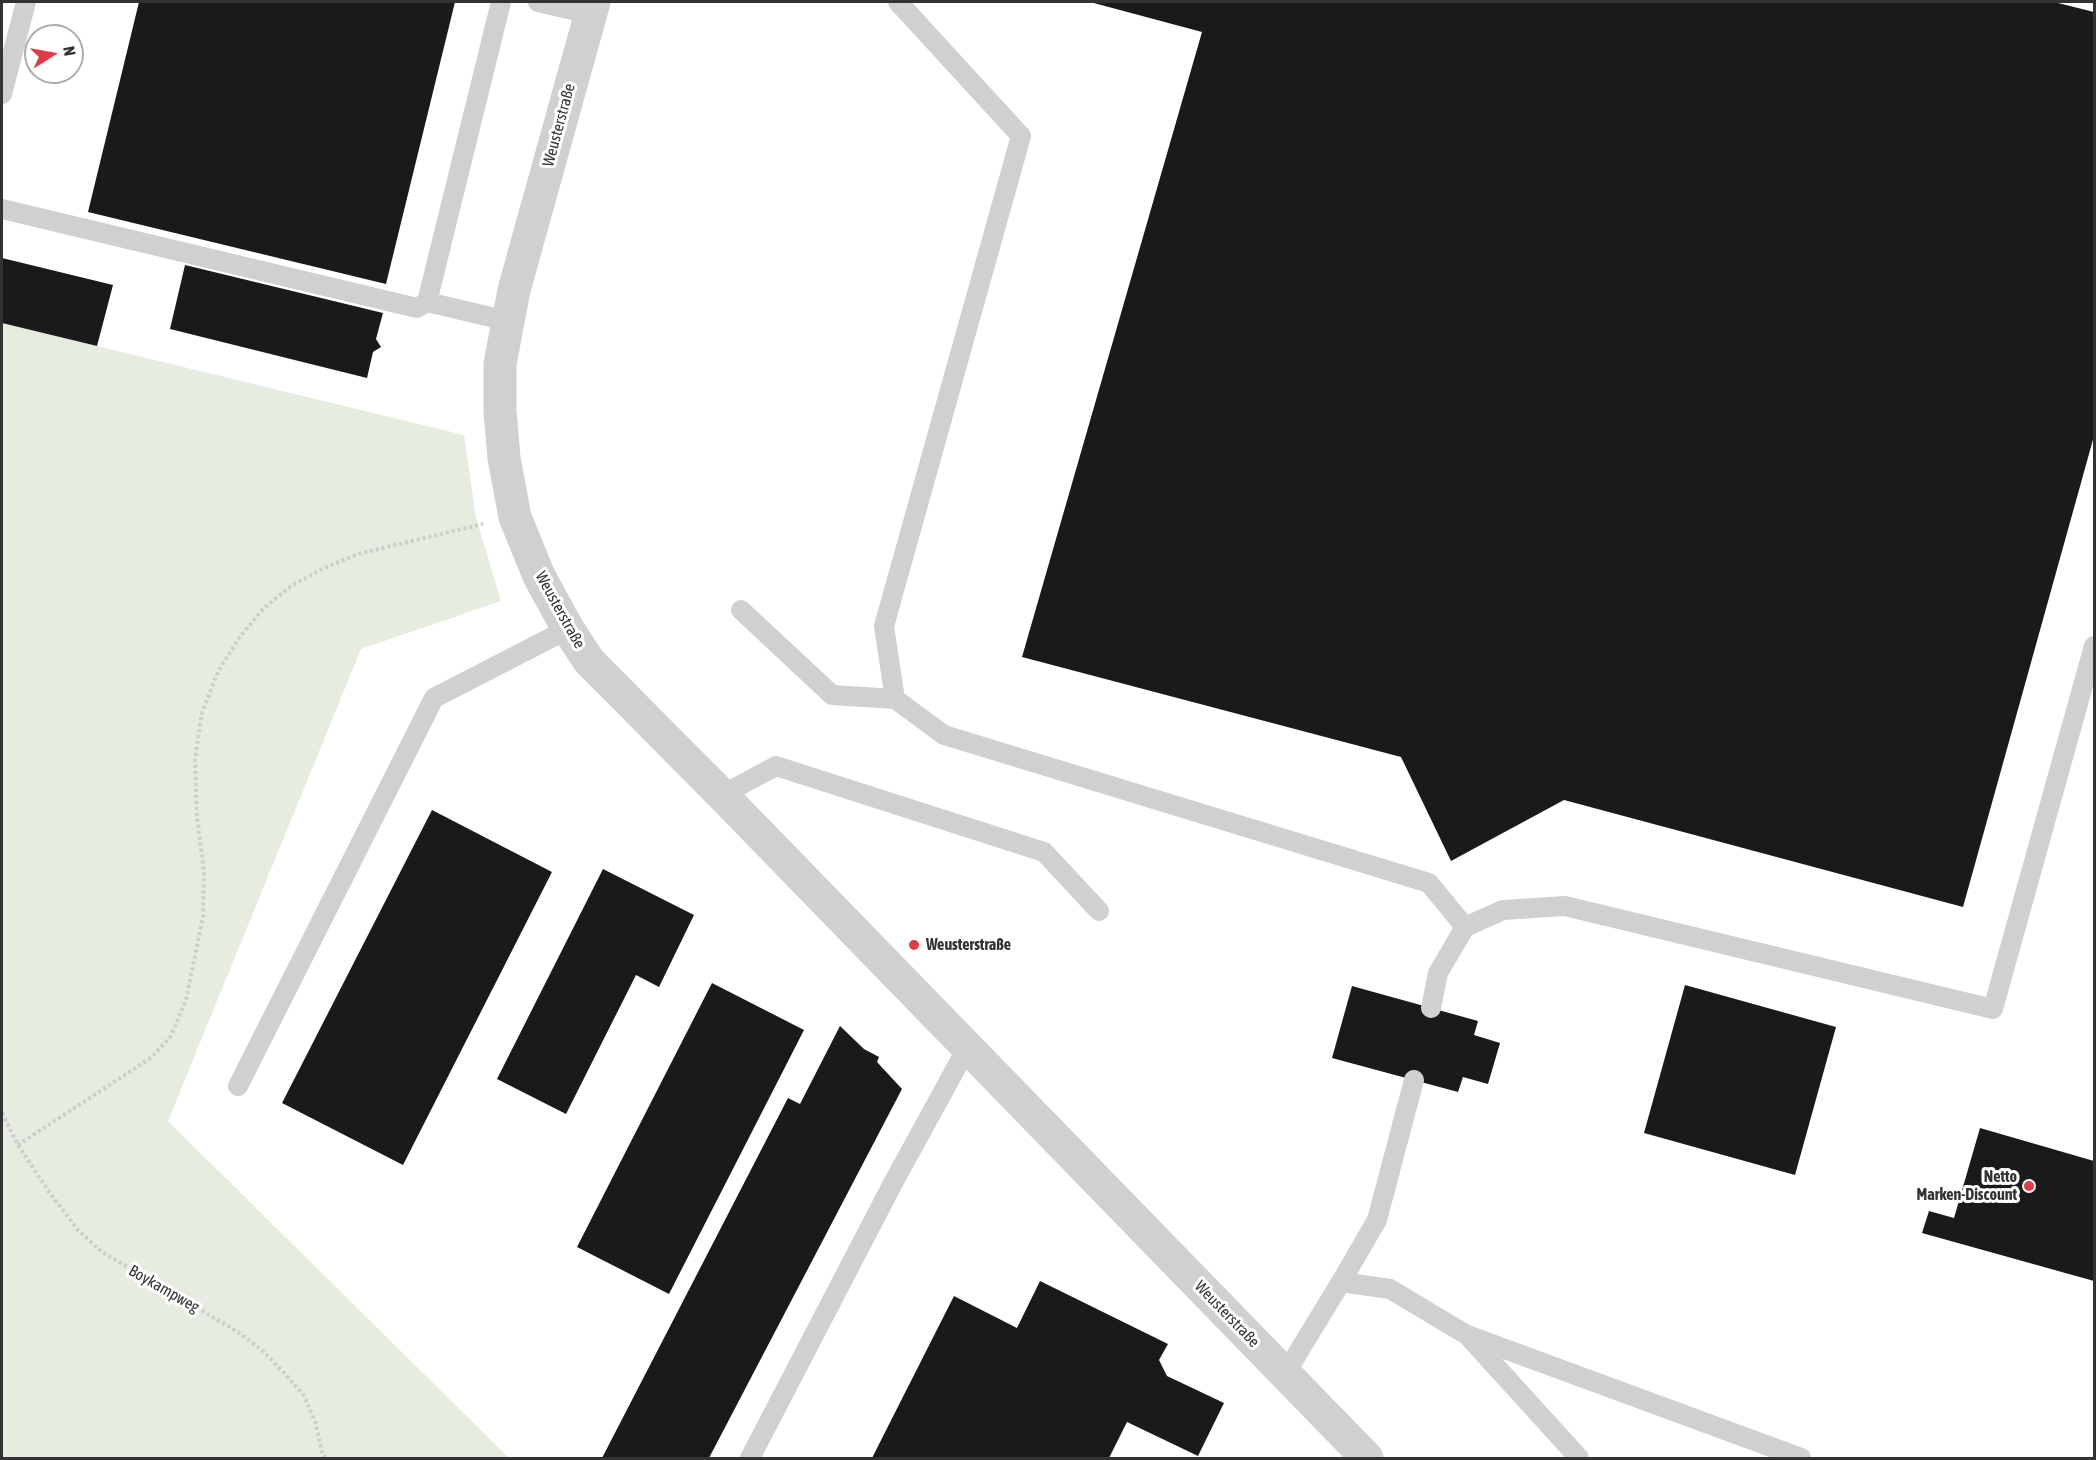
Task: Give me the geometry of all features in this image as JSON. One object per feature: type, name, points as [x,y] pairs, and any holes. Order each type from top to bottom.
[{"type":"street","name":"Weusterstraße","points":[[592,8],[514,290],[500,363],[500,411],[504,458],[515,517],[539,576],[568,629],[589,661],[1366,1458]]},
{"type":"lane","points":[[2,94],[26,2]]},
{"type":"lane","points":[[427,302],[501,2]]},
{"type":"lane","points":[[538,2],[592,8]]},
{"type":"lane","points":[[895,699],[884,626],[1021,136],[898,2]]},
{"type":"lane","points":[[2,209],[417,308],[427,302],[508,321]]},
{"type":"lane","points":[[741,610],[832,695],[895,699],[944,735],[1429,883],[1465,927]]},
{"type":"lane","points":[[238,1086],[434,698],[568,629]]},
{"type":"lane","points":[[1431,1008],[1438,973],[1465,927],[1503,910],[1565,906],[1994,1009],[2094,646]]},
{"type":"lane","points":[[722,795],[776,766],[1044,852],[1100,911]]},
{"type":"lane","points":[[750,1458],[892,1185],[967,1048]]},
{"type":"lane","points":[[1285,1374],[1377,1220],[1414,1080]]},
{"type":"lane","points":[[1341,1282],[1390,1289],[1467,1335],[1801,1458]]},
{"type":"lane","points":[[1467,1335],[1579,1458]]},
{"type":"path","points":[[18,1145],[152,1057],[171,1036],[186,1000],[203,917],[204,871],[197,818],[195,760],[202,712],[218,672],[239,638],[263,609],[291,586],[322,569],[358,554],[515,517]]},
{"type":"path","name":"Boykampweg","points":[[2,1113],[18,1145],[49,1192],[78,1230],[102,1252],[238,1332],[263,1351],[303,1394],[315,1421],[323,1458]]},
{"type":"shaded area","points":[[2,323],[464,435],[476,518],[501,601],[361,649],[168,1121],[509,1458],[2,1458]]},
{"type":"building","points":[[139,2],[455,2],[386,284],[88,212]]},
{"type":"building","points":[[1090,2],[2054,2],[2094,12],[2094,436],[1963,907],[1564,800],[1451,861],[1401,757],[1022,657],[1202,32]]},
{"type":"building","points":[[2,258],[113,285],[97,346],[2,323]]},
{"type":"building","points":[[185,265],[383,313],[376,339],[381,347],[373,352],[367,378],[170,329]]},
{"type":"building","points":[[432,810],[552,872],[403,1165],[282,1103]]},
{"type":"building","points":[[603,869],[694,915],[659,987],[636,975],[566,1114],[497,1079]]},
{"type":"building","points":[[712,983],[804,1030],[669,1294],[577,1247]]},
{"type":"building","points":[[1685,985],[1836,1027],[1795,1175],[1644,1133]]},
{"type":"building","points":[[1352,986],[1478,1021],[1474,1035],[1500,1043],[1488,1084],[1463,1077],[1458,1092],[1332,1058]]},
{"type":"building","points":[[840,1026],[864,1049],[879,1057],[877,1062],[902,1089],[709,1458],[602,1458],[788,1098],[800,1104]]},
{"type":"building","name":"Netto Marken-Discount","points":[[1980,1128],[2094,1161],[2094,1281],[1922,1233],[1929,1211],[1954,1218]]},
{"type":"building","points":[[1040,1281],[1168,1344],[1159,1360],[1167,1376],[1224,1403],[1198,1456],[1127,1422],[1109,1458],[872,1458],[954,1296],[1017,1328]]},
{"type":"place","name":"Weusterstraße","points":[[914,945]]},
{"type":"place","name":"Netto Marken-Discount","points":[[2029,1186]]}]
